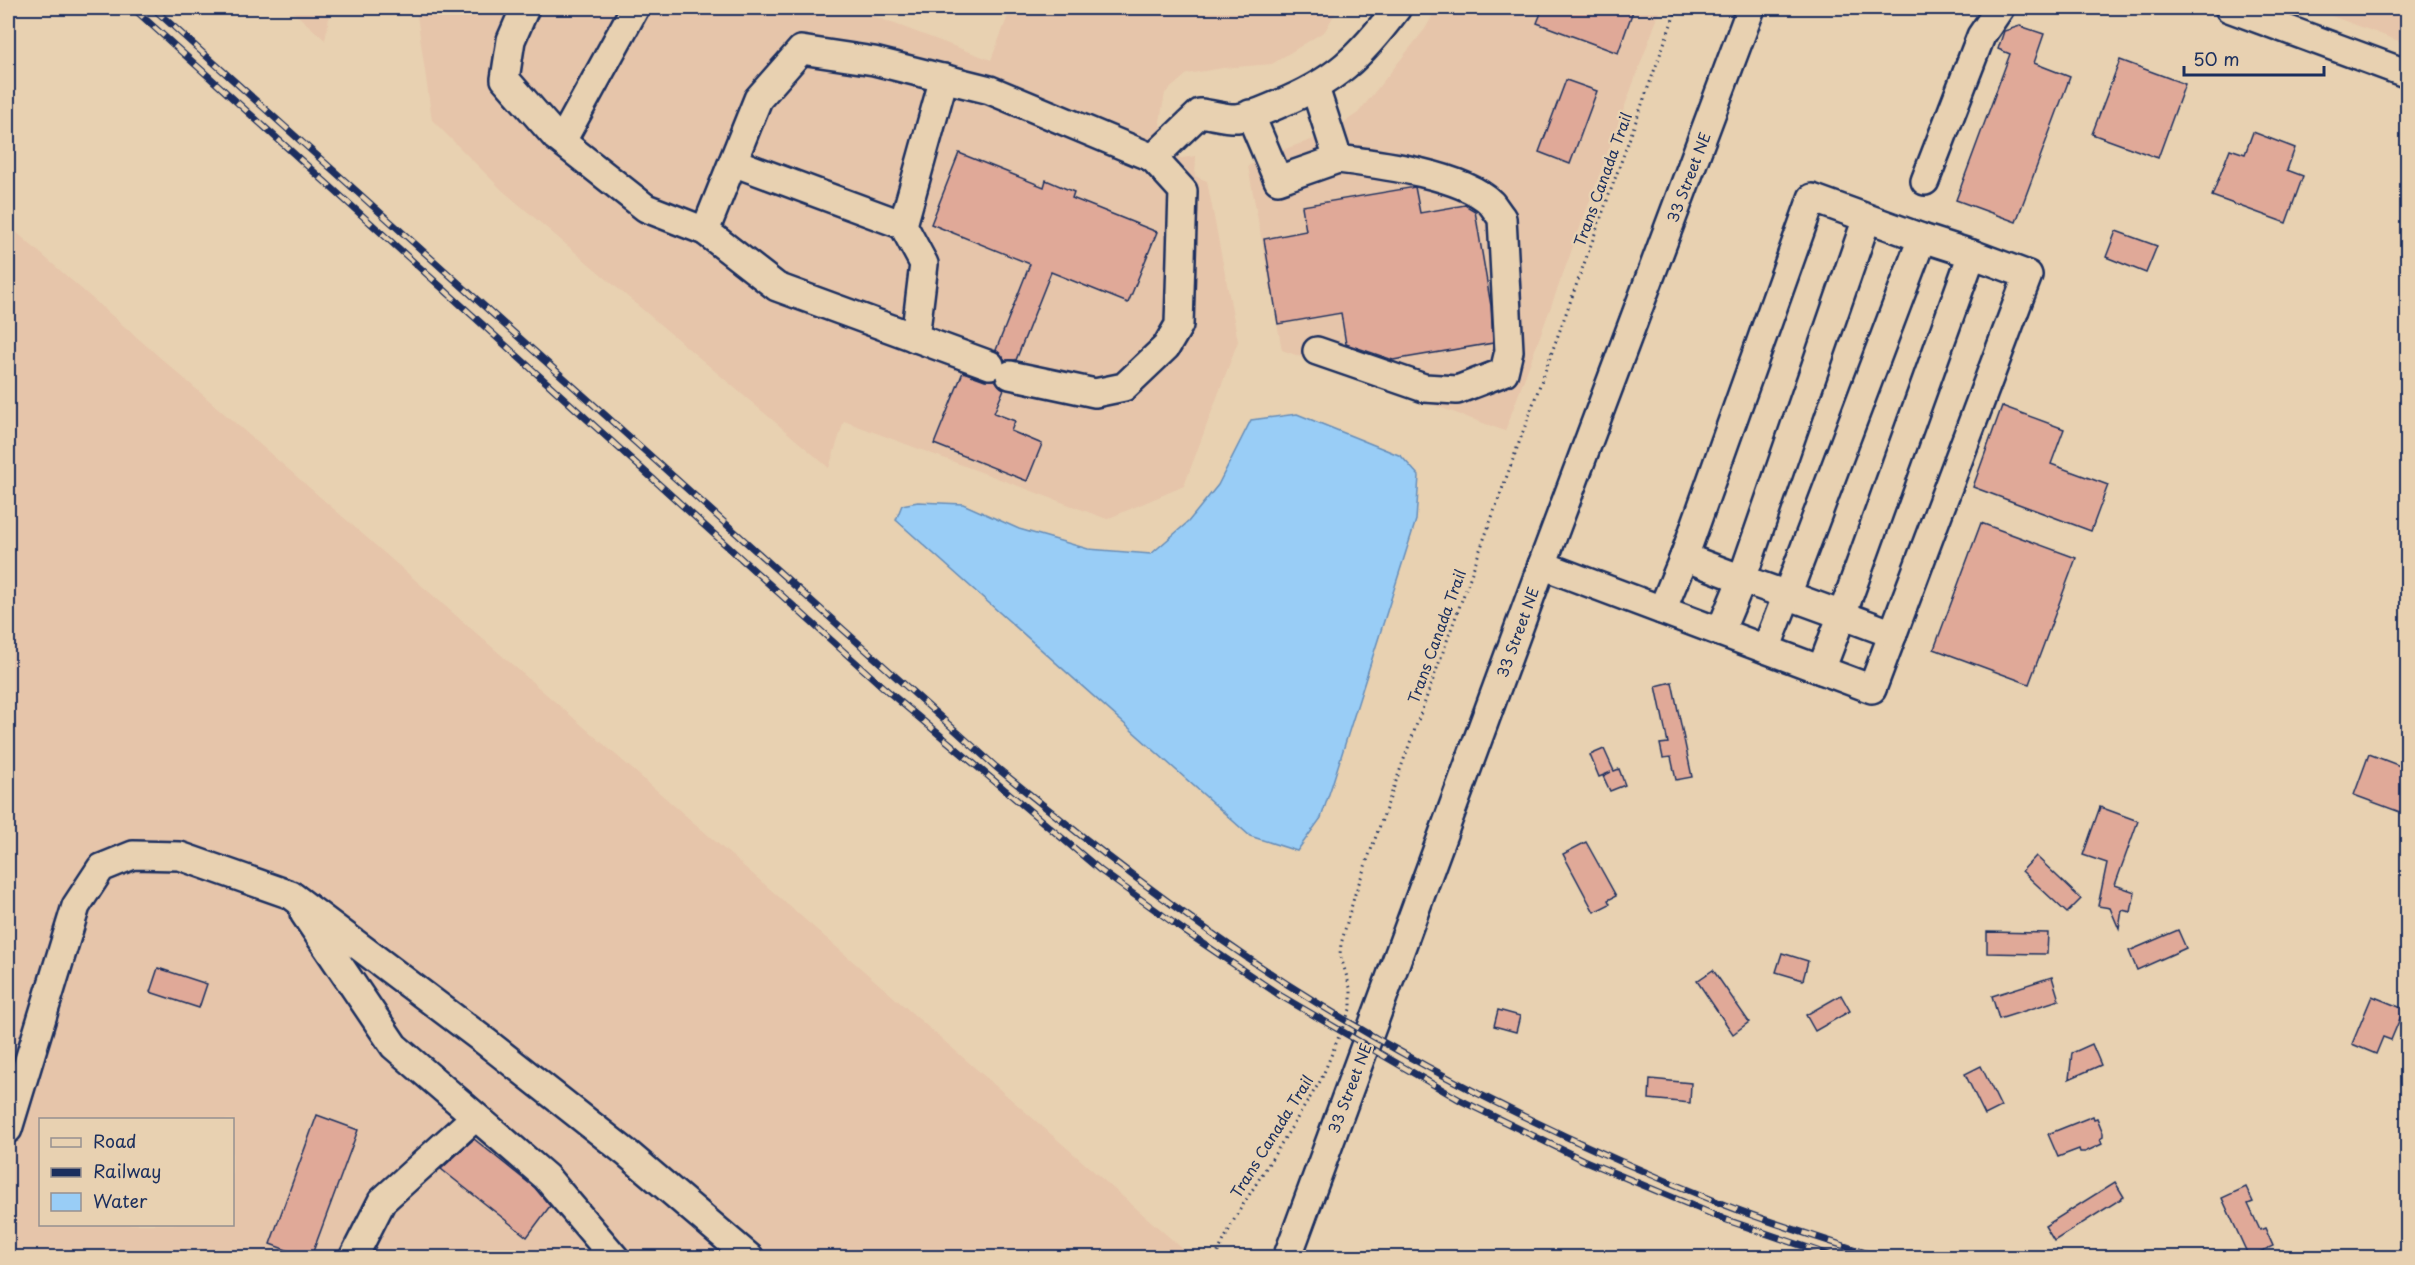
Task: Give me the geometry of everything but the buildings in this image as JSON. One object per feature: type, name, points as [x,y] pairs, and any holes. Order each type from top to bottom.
[{"type":"street","points":[[525,8],[511,40],[505,79],[562,141],[646,208],[705,231],[777,287],[1000,370],[1095,393],[1124,387],[1166,347],[1179,325],[1183,191],[1153,159],[990,90],[874,61],[801,50],[758,99],[705,231]]},
{"type":"street","points":[[562,141],[635,8]]},
{"type":"street","points":[[1153,159],[1200,113],[1236,118],[1303,95],[1337,75],[1371,42],[1397,8]]},
{"type":"street","name":"33 Street NE","points":[[1287,1257],[1542,564],[1751,8]]},
{"type":"street","points":[[1925,181],[1981,36],[2000,8]]},
{"type":"street","points":[[2229,8],[2408,74]]},
{"type":"street","points":[[903,225],[944,78]]},
{"type":"street","points":[[1315,88],[1338,159]]},
{"type":"street","points":[[1250,114],[1278,180],[1338,159],[1401,167],[1462,186],[1490,202],[1502,218],[1509,351],[1504,372],[1457,390],[1424,388],[1317,351]]},
{"type":"street","points":[[733,162],[903,225],[924,264],[915,338]]},
{"type":"street","points":[[1542,564],[1662,610],[1720,632],[1872,689],[2028,275],[1812,198],[1684,557],[1662,610]]},
{"type":"street","points":[[1720,632],[1742,579],[1867,218]]},
{"type":"street","points":[[1766,649],[1922,238]]},
{"type":"street","points":[[1821,670],[1972,254]]},
{"type":"street","points":[[1684,557],[1893,634]]},
{"type":"street","points":[[8,1129],[76,906],[101,868],[132,855],[180,856],[291,895],[495,1049],[628,1154],[750,1257]]},
{"type":"street","points":[[291,895],[394,1046],[546,1177],[615,1257]]},
{"type":"street","points":[[352,1257],[382,1201],[475,1118]]},
{"type":"path","name":"Trans Canada Trail","points":[[1215,1257],[1236,1216],[1321,1080],[1339,1031],[1351,1007],[1351,991],[1340,954],[1355,894],[1677,8]]},
{"type":"shaded area","points":[[289,8],[328,8],[329,18],[325,40]]},
{"type":"shaded area","points":[[416,8],[852,8],[991,60],[1011,8],[1338,8],[1325,31],[1272,64],[1187,74],[1165,93],[1160,121],[1162,141],[1181,158],[1196,156],[1195,176],[1207,181],[1238,341],[1184,486],[1107,519],[844,421],[829,468],[502,190],[432,120]]},
{"type":"shaded area","points":[[1437,8],[1661,8],[1505,431],[1282,350],[1248,166],[1268,155],[1325,135],[1358,113],[1425,29]]},
{"type":"shaded area","points":[[2310,8],[2407,8],[2407,44]]},
{"type":"shaded area","points":[[8,225],[1192,1257],[8,1257]]},
{"type":"water","points":[[1297,414],[1401,456],[1419,476],[1416,520],[1332,785],[1321,818],[1297,851],[1250,836],[896,520],[902,505],[918,502],[963,504],[1019,529],[1088,549],[1151,554],[1188,522],[1218,485],[1251,420]]},
{"type":"railway","points":[[133,8],[884,688],[1100,870],[1281,996],[1460,1100],[1583,1160],[1724,1219],[1838,1258]]},
{"type":"railway","points":[[153,8],[996,767],[1175,907],[1249,959],[1339,1016],[1446,1077],[1501,1105],[1668,1182],[1783,1226],[1880,1258]]}]
